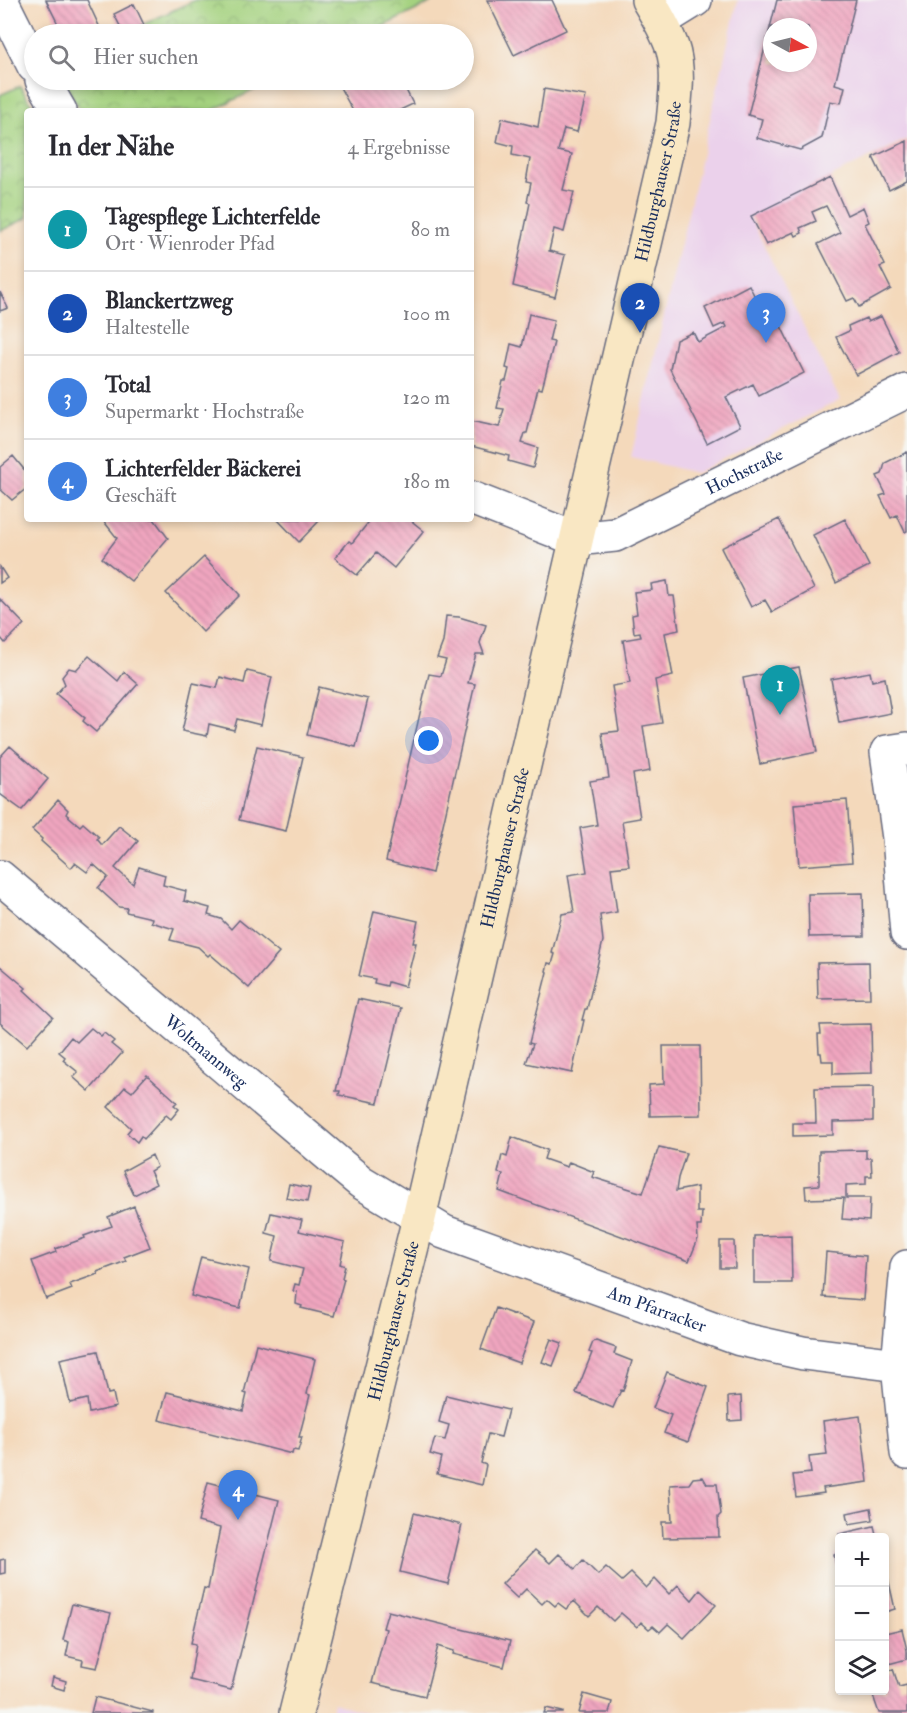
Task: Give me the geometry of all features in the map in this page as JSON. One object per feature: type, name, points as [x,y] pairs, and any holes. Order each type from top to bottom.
[{"type":"main road","name":"Hildburghauser Straße","points":[[296,1713],[419,1218],[673,123],[676,86],[673,49],[655,11]]},
{"type":"street","points":[[1,0],[24,46]]},
{"type":"street","name":"Hildburghauser Straße","points":[[655,11],[695,0]]},
{"type":"street","points":[[48,90],[58,108]]},
{"type":"street","name":"Hochstraße","points":[[576,539],[615,535],[907,391]]},
{"type":"street","points":[[474,499],[576,539]]},
{"type":"street","points":[[897,750],[899,838],[907,933]]},
{"type":"street","name":"Woltmannweg","points":[[0,877],[338,1163],[362,1182],[419,1218]]},
{"type":"street","name":"Am Pfarracker","points":[[419,1218],[444,1232],[740,1339],[803,1353],[902,1366]]},
{"type":"street","points":[[907,1268],[902,1366],[907,1453]]},
{"type":"shaded area","points":[[738,0],[907,0],[907,139],[750,217],[840,400],[696,473],[631,457]]},
{"type":"shaded area","points":[[333,1703],[368,1713],[331,1713]]},
{"type":"green space","points":[[195,0],[437,0],[388,24],[144,24]]},
{"type":"green space","points":[[20,86],[34,108],[24,108],[24,219],[0,231],[0,95]]},
{"type":"green space","points":[[68,90],[254,90],[217,108],[79,108]]},
{"type":"building","points":[[46,0],[87,0],[98,24],[58,24]]},
{"type":"building","points":[[487,0],[552,0],[566,30],[514,55]]},
{"type":"building","points":[[777,0],[856,0],[835,84],[845,87],[841,103],[830,101],[822,138],[800,150],[757,138],[762,119],[748,115],[763,56],[763,72],[817,72],[817,18],[772,18]]},
{"type":"building","points":[[134,4],[144,24],[119,24],[114,14]]},
{"type":"building","points":[[544,89],[586,96],[577,132],[564,129],[558,151],[572,154],[563,190],[574,192],[564,232],[554,229],[549,251],[565,255],[555,297],[513,286],[530,203],[527,202],[531,183],[526,182],[530,159],[512,155],[513,146],[497,142],[502,118],[538,127]]},
{"type":"building","points":[[341,90],[406,90],[413,104],[404,108],[351,108]]},
{"type":"building","points":[[907,141],[907,181],[889,190],[873,157]]},
{"type":"building","points":[[830,177],[847,215],[863,207],[869,222],[865,224],[885,265],[880,267],[891,289],[859,307],[854,298],[847,301],[818,244],[840,233],[826,206],[812,212],[816,221],[800,228],[802,233],[796,236],[794,232],[766,245],[751,216]]},
{"type":"building","points":[[749,285],[760,307],[773,310],[804,373],[759,396],[753,384],[726,397],[740,426],[707,443],[670,369],[676,340],[693,332],[698,342],[727,327],[725,323],[714,328],[705,308]]},
{"type":"building","points":[[0,292],[8,308],[0,311]]},
{"type":"building","points":[[529,314],[554,320],[549,341],[554,342],[542,389],[538,388],[527,433],[522,443],[538,448],[533,468],[508,461],[509,456],[474,447],[474,422],[499,427],[504,409],[497,408],[503,381],[506,381],[509,369],[506,368],[511,344],[522,347]]},
{"type":"building","points":[[881,316],[899,352],[856,375],[836,337],[849,331],[848,326],[866,318],[868,322]]},
{"type":"building","points":[[907,452],[907,531],[905,532],[897,515],[891,518],[880,496],[886,494],[877,476],[882,474],[885,463]]},
{"type":"building","points":[[13,456],[24,469],[24,490],[12,500],[0,489],[0,467]]},
{"type":"building","points":[[779,519],[814,589],[772,612],[765,600],[751,607],[721,548]]},
{"type":"building","points":[[845,519],[869,566],[836,583],[813,535]]},
{"type":"building","points":[[104,522],[156,522],[168,538],[131,581],[102,558],[117,538]]},
{"type":"building","points":[[280,522],[318,522],[299,542]]},
{"type":"building","points":[[369,522],[413,522],[424,531],[394,568],[376,553],[357,575],[335,558],[349,541],[352,543]]},
{"type":"building","points":[[204,557],[240,595],[203,632],[166,593]]},
{"type":"building","points":[[0,567],[7,578],[0,583]]},
{"type":"building","points":[[667,581],[669,596],[674,596],[679,630],[665,633],[673,676],[655,680],[662,723],[643,726],[650,771],[633,774],[640,818],[622,821],[629,866],[611,868],[617,912],[600,915],[603,941],[587,1009],[585,1009],[582,1020],[584,1020],[572,1073],[526,1063],[533,1044],[529,1043],[548,963],[552,964],[555,954],[552,953],[562,914],[574,912],[568,875],[587,872],[580,828],[597,825],[590,781],[609,778],[602,733],[619,731],[612,686],[630,683],[623,640],[641,637],[640,632],[634,633],[632,615],[637,614],[634,592],[652,590],[651,584]]},
{"type":"building","points":[[0,599],[24,624],[5,643],[0,637]]},
{"type":"building","points":[[446,616],[459,617],[486,625],[480,643],[484,654],[476,654],[468,683],[475,684],[432,873],[386,861],[429,674],[441,676],[446,660],[437,658],[443,642]]},
{"type":"building","points":[[89,656],[118,681],[124,672],[138,684],[96,732],[83,721],[85,718],[56,694],[65,684],[62,677],[69,668],[76,670]]},
{"type":"building","points":[[799,667],[817,752],[760,764],[743,678]]},
{"type":"building","points":[[247,671],[272,677],[261,725],[237,719],[234,730],[209,724],[207,736],[182,731],[193,683],[217,688],[220,677],[244,683]]},
{"type":"building","points":[[870,672],[872,681],[885,678],[891,713],[839,723],[831,679]]},
{"type":"building","points":[[319,687],[368,699],[356,747],[307,735]]},
{"type":"building","points":[[10,746],[48,779],[22,810],[0,794],[0,757]]},
{"type":"building","points":[[257,746],[303,757],[286,831],[239,820]]},
{"type":"building","points":[[58,800],[68,810],[66,814],[80,826],[83,823],[99,837],[97,839],[102,845],[119,826],[138,841],[115,868],[133,884],[139,867],[165,875],[163,885],[186,891],[184,901],[210,908],[208,915],[221,919],[231,929],[239,920],[279,953],[249,988],[210,954],[208,956],[198,947],[170,940],[174,929],[151,922],[152,918],[126,912],[127,908],[119,907],[98,888],[108,877],[93,864],[87,872],[75,863],[71,868],[32,830]]},
{"type":"building","points":[[847,800],[852,862],[799,866],[794,804]]},
{"type":"building","points":[[863,893],[864,936],[809,937],[808,894]]},
{"type":"building","points":[[374,911],[418,921],[413,943],[416,943],[405,987],[388,982],[387,986],[374,983],[375,979],[359,976]]},
{"type":"building","points":[[869,962],[870,998],[818,999],[817,963]]},
{"type":"building","points":[[0,966],[26,988],[24,990],[53,1017],[27,1046],[0,1023]]},
{"type":"building","points":[[358,999],[401,1008],[378,1103],[339,1095],[340,1091],[336,1091]]},
{"type":"building","points":[[871,1024],[872,1073],[833,1074],[833,1061],[822,1061],[821,1053],[819,1053],[820,1025]]},
{"type":"building","points":[[91,1028],[101,1036],[104,1033],[114,1041],[111,1044],[122,1053],[89,1091],[73,1077],[78,1072],[63,1060],[65,1057],[59,1052],[71,1037],[77,1042]]},
{"type":"building","points":[[663,1046],[700,1046],[701,1115],[650,1116],[649,1085],[664,1084]]},
{"type":"building","points":[[147,1075],[177,1102],[174,1105],[179,1109],[171,1119],[166,1115],[144,1139],[141,1136],[137,1142],[127,1133],[131,1128],[108,1107],[125,1087],[132,1092]]},
{"type":"building","points":[[873,1087],[873,1121],[833,1122],[833,1135],[793,1136],[793,1123],[816,1123],[815,1088]]},
{"type":"building","points":[[512,1137],[547,1150],[544,1159],[567,1167],[569,1162],[594,1172],[592,1177],[643,1193],[659,1147],[686,1153],[676,1191],[697,1187],[697,1212],[702,1212],[701,1226],[697,1226],[698,1239],[689,1261],[499,1191],[503,1174],[498,1173],[502,1155],[507,1157]]},
{"type":"building","points":[[866,1150],[866,1158],[871,1158],[872,1176],[866,1176],[866,1184],[846,1185],[846,1198],[870,1198],[869,1221],[842,1219],[844,1198],[806,1199],[805,1186],[819,1185],[819,1151]]},
{"type":"building","points":[[152,1155],[157,1167],[150,1171],[156,1184],[134,1195],[123,1171]]},
{"type":"building","points":[[289,1184],[310,1188],[307,1202],[286,1198]]},
{"type":"building","points":[[134,1206],[150,1247],[124,1257],[126,1261],[97,1272],[98,1274],[70,1284],[72,1289],[46,1299],[32,1261],[56,1252],[55,1249],[85,1238],[84,1236],[112,1226],[108,1217]]},
{"type":"building","points":[[271,1213],[302,1220],[299,1231],[345,1242],[340,1264],[345,1266],[342,1278],[344,1279],[334,1316],[301,1308],[302,1306],[296,1304],[297,1292],[293,1291],[295,1284],[299,1285],[303,1269],[271,1261],[277,1236],[266,1233]]},
{"type":"building","points":[[791,1235],[792,1283],[754,1283],[754,1236]]},
{"type":"building","points":[[720,1241],[734,1241],[735,1268],[720,1268]]},
{"type":"building","points":[[826,1252],[866,1256],[863,1300],[823,1297]]},
{"type":"building","points":[[201,1257],[249,1269],[240,1308],[191,1296]]},
{"type":"building","points":[[496,1308],[534,1322],[519,1363],[481,1349]]},
{"type":"building","points":[[551,1339],[562,1343],[553,1366],[542,1362]]},
{"type":"building","points":[[593,1342],[616,1348],[614,1354],[632,1361],[623,1391],[621,1390],[613,1408],[576,1393],[592,1353],[589,1352]]},
{"type":"building","points":[[256,1344],[315,1359],[298,1451],[293,1450],[292,1454],[159,1420],[167,1392],[243,1411],[247,1394],[244,1393]]},
{"type":"building","points":[[98,1351],[108,1394],[113,1393],[116,1407],[89,1413],[87,1399],[70,1403],[60,1359]]},
{"type":"building","points":[[667,1372],[708,1387],[688,1442],[664,1433],[671,1415],[653,1408]]},
{"type":"building","points":[[446,1395],[508,1410],[501,1437],[488,1434],[481,1463],[486,1465],[482,1485],[437,1474],[441,1457],[430,1454],[435,1438],[445,1440],[449,1425],[439,1422]]},
{"type":"building","points":[[741,1396],[742,1420],[729,1421],[728,1397]]},
{"type":"building","points":[[860,1416],[868,1482],[823,1488],[824,1493],[796,1497],[793,1475],[811,1473],[809,1457],[827,1455],[823,1421]]},
{"type":"building","points":[[703,1477],[707,1484],[717,1484],[721,1514],[718,1517],[719,1537],[663,1538],[662,1522],[672,1522],[670,1485],[689,1484],[693,1478]]},
{"type":"building","points":[[208,1482],[279,1500],[231,1690],[190,1680],[196,1644],[191,1643],[204,1588],[208,1589],[220,1528],[198,1522]]},
{"type":"building","points":[[871,1508],[873,1520],[849,1524],[847,1513]]},
{"type":"building","points":[[414,1513],[462,1525],[448,1584],[400,1572]]},
{"type":"building","points":[[874,1526],[876,1533],[843,1533]]},
{"type":"building","points":[[535,1550],[550,1563],[559,1554],[575,1569],[583,1560],[598,1575],[606,1567],[622,1581],[631,1573],[646,1588],[655,1579],[669,1594],[678,1585],[692,1600],[700,1590],[716,1605],[684,1638],[668,1624],[660,1632],[653,1626],[649,1629],[641,1622],[637,1627],[621,1613],[613,1621],[598,1607],[589,1616],[574,1601],[566,1609],[558,1603],[555,1606],[547,1599],[542,1604],[526,1589],[517,1598],[502,1584]]},
{"type":"building","points":[[5,1559],[5,1573],[0,1574],[0,1560]]},
{"type":"building","points":[[889,1583],[895,1609],[889,1611]]},
{"type":"building","points":[[72,1604],[111,1613],[97,1668],[82,1665],[83,1660],[66,1656],[69,1642],[63,1640]]},
{"type":"building","points":[[388,1611],[510,1641],[504,1667],[453,1654],[454,1651],[438,1646],[425,1696],[372,1683],[386,1629],[383,1628]]},
{"type":"building","points":[[902,1629],[907,1659],[889,1664],[889,1632]]},
{"type":"building","points":[[893,1669],[899,1687],[907,1685],[907,1713],[879,1713],[873,1695],[889,1695],[889,1670]]},
{"type":"building","points":[[53,1677],[66,1681],[64,1690],[51,1686]]},
{"type":"building","points":[[584,1694],[612,1702],[609,1713],[579,1713]]},
{"type":"building","points":[[95,1697],[153,1712],[153,1713],[91,1713]]},
{"type":"building","points":[[546,1708],[563,1712],[563,1713],[544,1713]]},
{"type":"place","name":"Blanckertzweg","points":[[640,333]]},
{"type":"place","name":"Total","points":[[766,343]]},
{"type":"place","name":"Tagespflege Lichterfelde","points":[[780,715]]},
{"type":"place","name":"Lichterfelder Bäckerei","points":[[238,1520]]}]
